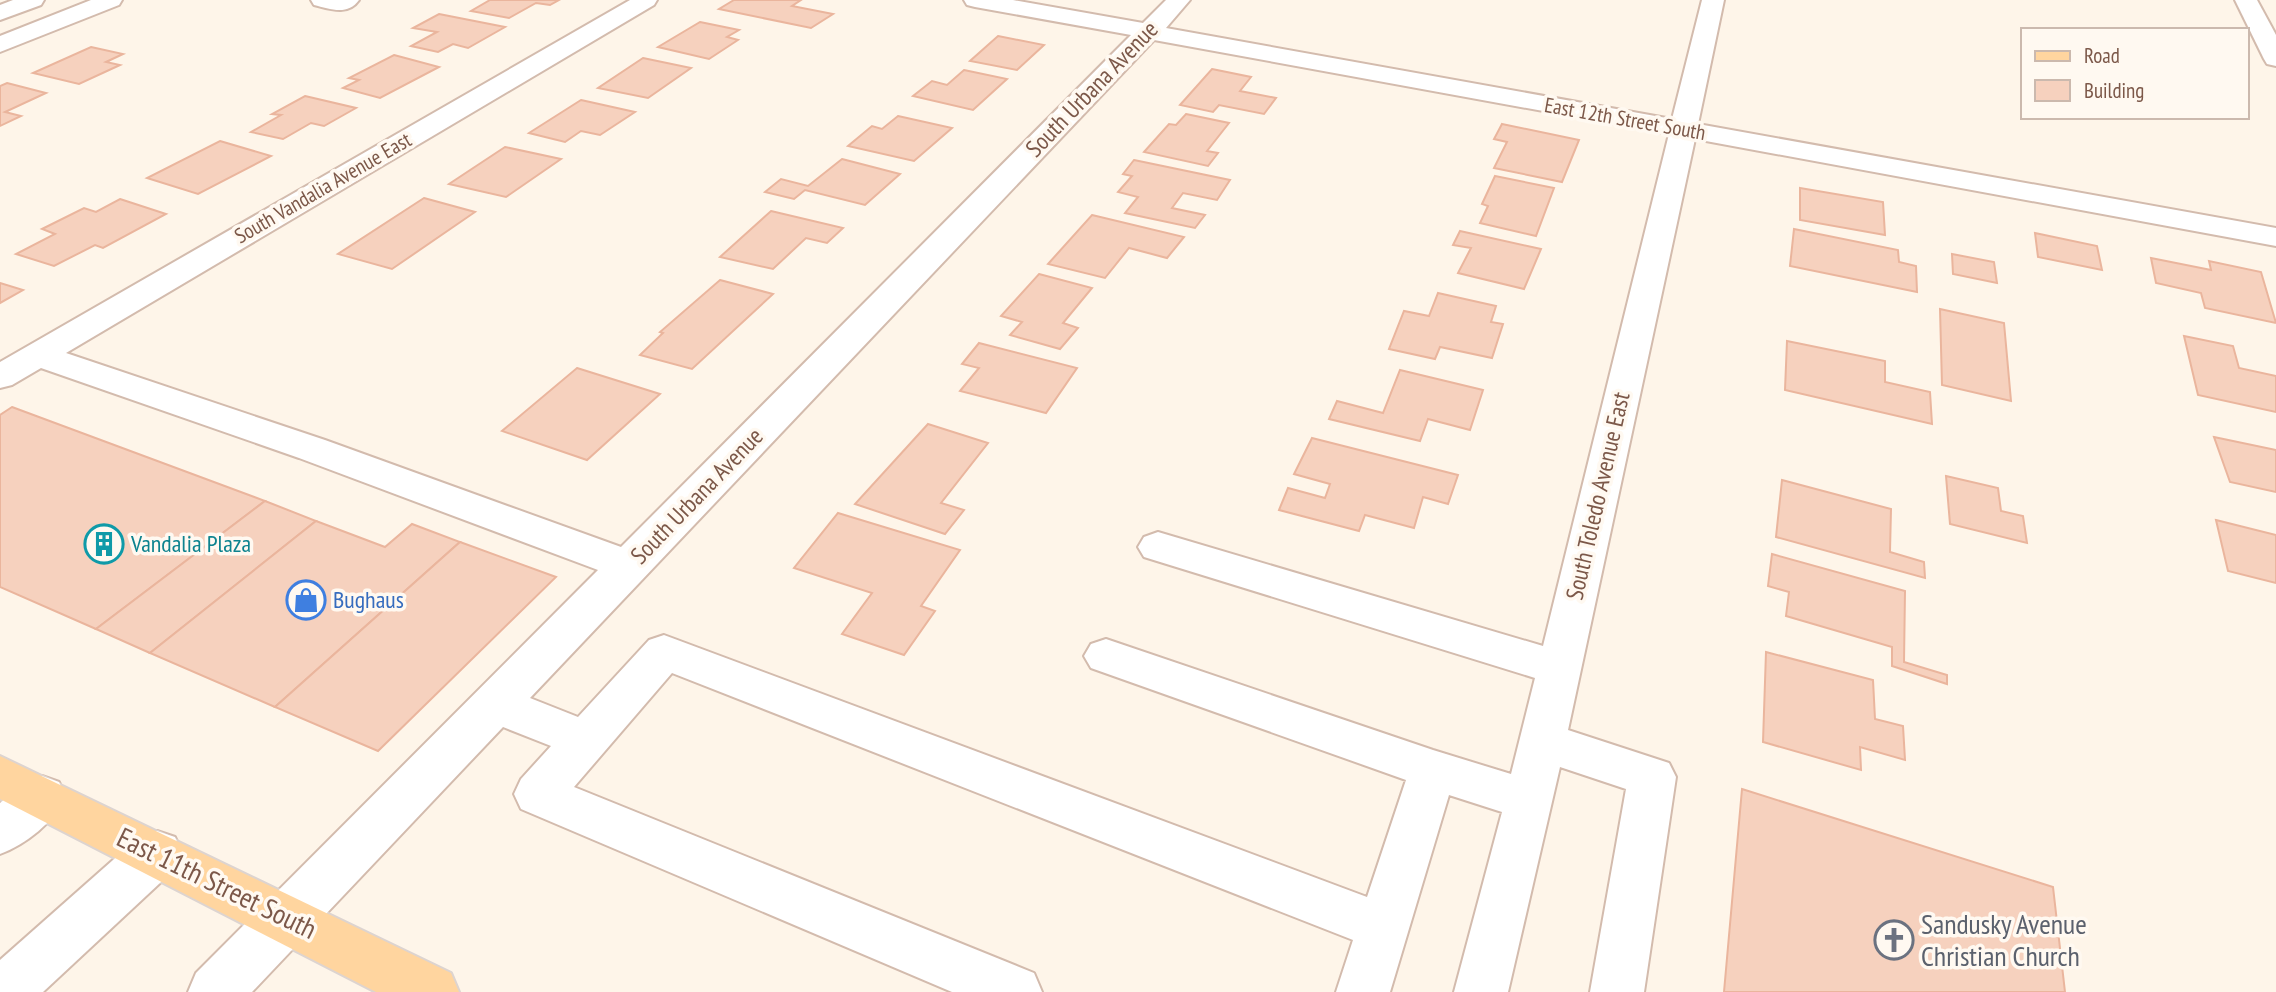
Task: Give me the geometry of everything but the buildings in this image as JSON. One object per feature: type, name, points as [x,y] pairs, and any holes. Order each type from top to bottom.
[{"type":"main road","name":"East 11th Street South","points":[[21,787],[432,992]]},
{"type":"street","points":[[0,13],[33,0]]},
{"type":"street","points":[[0,45],[111,0]]},
{"type":"street","points":[[322,0],[340,4],[348,0]]},
{"type":"street","name":"South Vandalia Avenue East","points":[[0,377],[646,0]]},
{"type":"street","name":"East 12th Street South","points":[[975,0],[2276,236]]},
{"type":"street","name":"South Urbana Avenue","points":[[215,992],[1179,0]]},
{"type":"street","name":"South Toledo Avenue East","points":[[1481,992],[1529,800],[1713,0]]},
{"type":"street","points":[[2246,0],[2276,59]]},
{"type":"street","points":[[37,355],[312,449],[629,566]]},
{"type":"street","points":[[1158,547],[1558,668]]},
{"type":"street","points":[[1015,992],[538,794],[664,652],[1383,927]]},
{"type":"street","points":[[1107,656],[1433,770],[1529,800]]},
{"type":"street","points":[[495,704],[586,740]]},
{"type":"street","points":[[1541,741],[1652,777],[1617,992]]},
{"type":"street","points":[[1363,992],[1433,770]]},
{"type":"street","points":[[0,832],[21,787]]},
{"type":"street","points":[[5,992],[157,853]]},
{"type":"place","name":"Vandalia Plaza","points":[[104,544]]},
{"type":"place","name":"Bughaus","points":[[306,600]]},
{"type":"place","name":"Sandusky Avenue Christian Church","points":[[1894,940]]}]
